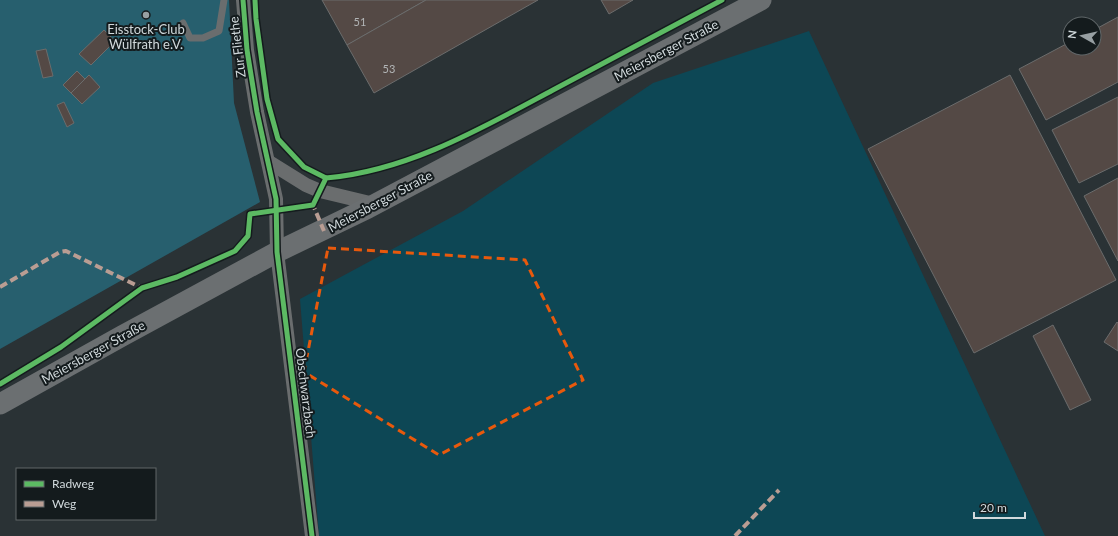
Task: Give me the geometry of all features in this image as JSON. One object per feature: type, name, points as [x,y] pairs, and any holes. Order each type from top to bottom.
[{"type":"main road","name":"Meiersberger Straße","points":[[0,404],[277,252],[374,204],[761,0]]},
{"type":"street","name":"Zur Fliethe","points":[[243,0],[248,58],[257,112],[277,209],[277,252]]},
{"type":"street","points":[[268,162],[306,185],[320,191],[374,204]]},
{"type":"street","name":"Obschwarzbach","points":[[277,252],[312,536]]},
{"type":"lane","points":[[183,23],[190,38],[203,38],[219,31],[224,0]]},
{"type":"highlighted area","points":[[328,248],[525,260],[583,380],[439,455],[304,372]]},
{"type":"shaded area","points":[[0,0],[229,0],[234,103],[260,202],[0,349]]},
{"type":"shaded area","points":[[809,31],[1045,536],[319,536],[300,299],[463,211],[653,83]]},
{"type":"building","points":[[322,0],[426,0],[347,45]]},
{"type":"building","points":[[426,0],[538,0],[374,93],[347,45]]},
{"type":"building","points":[[601,0],[633,0],[609,14]]},
{"type":"building","points":[[1118,17],[1118,82],[1046,120],[1019,69],[1062,46],[1062,56],[1102,56],[1102,26]]},
{"type":"building","points":[[104,30],[115,41],[91,65],[79,54]]},
{"type":"building","points":[[46,49],[53,76],[43,78],[36,51]]},
{"type":"building","points":[[77,71],[85,79],[71,93],[63,85]]},
{"type":"building","points":[[89,75],[100,87],[82,104],[71,93]]},
{"type":"building","points":[[1010,75],[1116,280],[974,353],[868,149]]},
{"type":"building","points":[[1118,97],[1118,164],[1079,183],[1052,130]]},
{"type":"building","points":[[64,102],[74,123],[67,127],[57,105]]},
{"type":"building","points":[[1118,178],[1118,261],[1084,196]]},
{"type":"building","points":[[1117,322],[1118,323],[1118,351],[1104,342]]},
{"type":"building","points":[[1053,325],[1091,400],[1070,410],[1033,336]]},
{"type":"marked path","points":[[314,202],[313,205],[324,231]]},
{"type":"marked path","points":[[0,287],[60,252],[66,251],[142,288]]},
{"type":"marked path","points":[[735,536],[779,490]]},
{"type":"cycle path","points":[[243,0],[247,50],[257,112],[276,199],[277,252],[312,536]]},
{"type":"cycle path","points":[[255,0],[256,19],[267,99],[278,139],[304,167],[326,178]]},
{"type":"cycle path","points":[[0,384],[61,347],[142,288],[177,277],[235,251],[248,236],[250,214],[313,205],[326,178],[356,174],[386,167],[444,146],[499,119],[722,0]]},
{"type":"place","name":"Eisstock-Club Wülfrath e.V.","points":[[146,15]]}]
